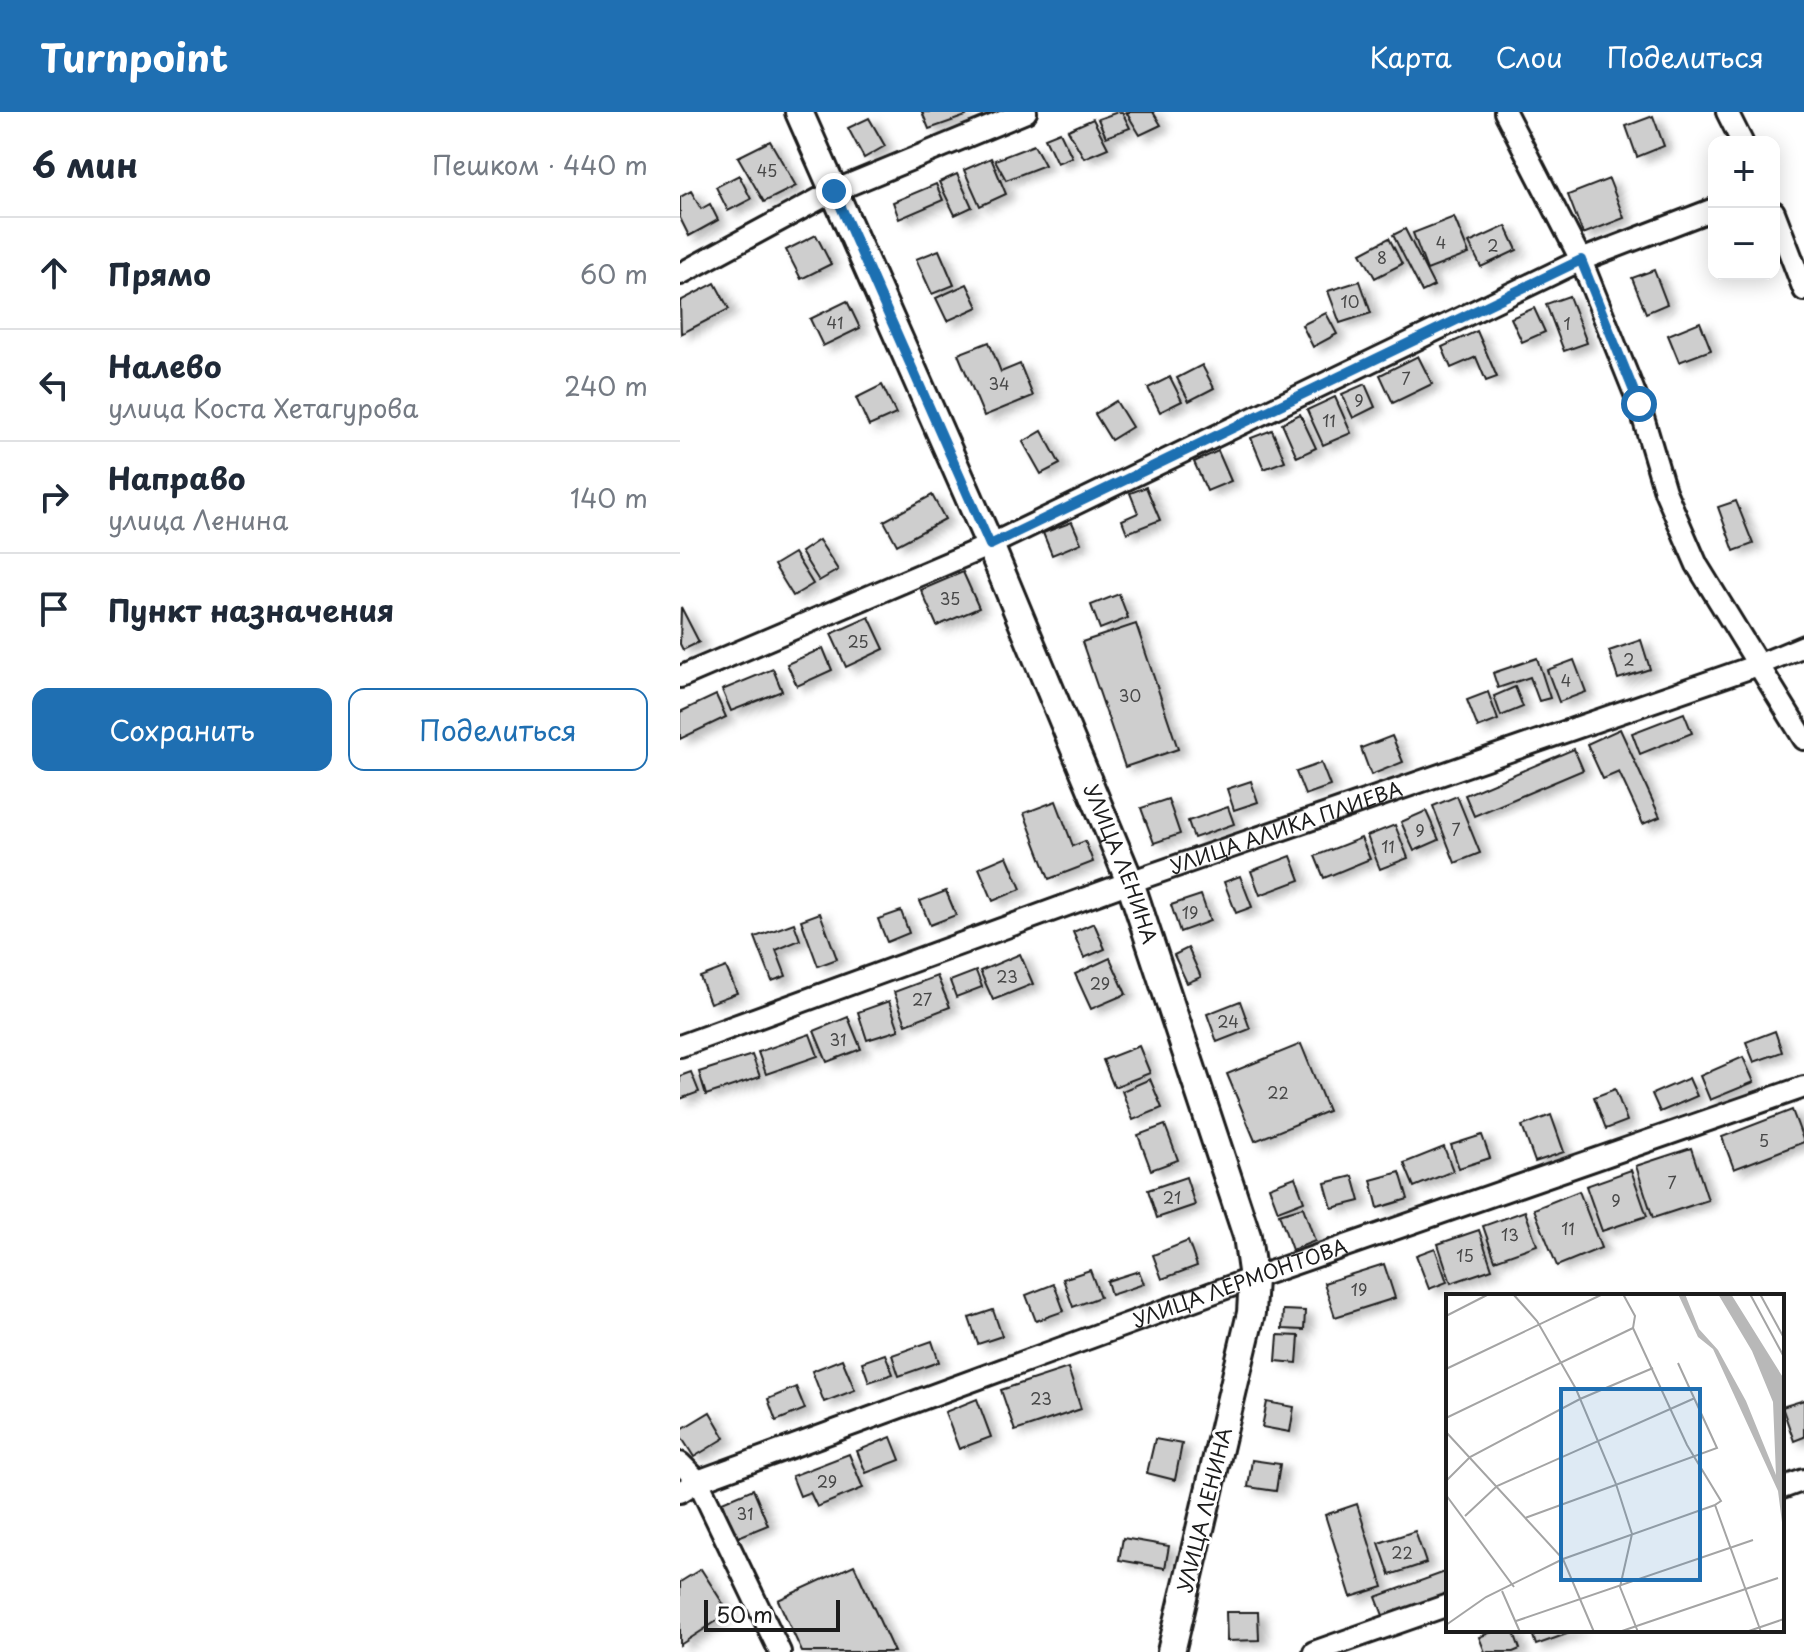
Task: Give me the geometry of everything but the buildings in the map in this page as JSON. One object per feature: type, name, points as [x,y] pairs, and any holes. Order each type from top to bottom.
[{"type":"street","name":"УЛИЦА ЛЕНИНА","points":[[799,112],[990,545],[1130,882],[1247,1236],[1253,1278],[1251,1313],[1171,1652]]},
{"type":"street","points":[[680,274],[834,191],[1026,112]]},
{"type":"street","points":[[1505,112],[1581,260],[1639,404],[1665,491],[1697,565],[1804,739]]},
{"type":"street","points":[[1727,112],[1739,136]]},
{"type":"street","points":[[680,677],[990,545],[1581,260],[1708,211]]},
{"type":"street","points":[[1780,228],[1804,290]]},
{"type":"street","name":"УЛИЦА АЛИКА ПЛИЕВА","points":[[680,1046],[1130,882],[1758,665],[1804,646]]},
{"type":"street","name":"УЛИЦА ЛЕРМОНТОВА","points":[[689,1486],[1253,1278],[1804,1087]]},
{"type":"street","points":[[680,1463],[689,1486],[780,1652]]},
{"type":"street","points":[[1784,1487],[1804,1480]]},
{"type":"street","points":[[1314,1652],[1446,1606]]},
{"type":"route","points":[[834,191],[990,545],[1581,260],[1639,404]]}]
